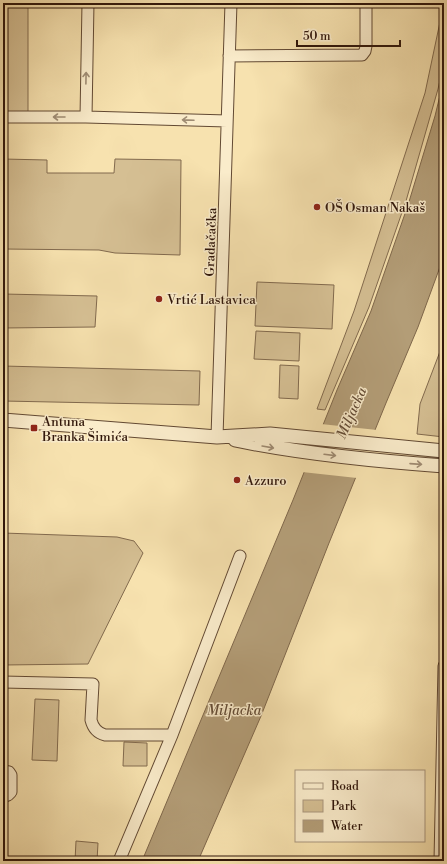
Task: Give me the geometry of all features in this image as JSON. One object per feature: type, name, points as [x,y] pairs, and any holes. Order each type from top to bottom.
[{"type":"street","points":[[86,117],[88,3]]},
{"type":"street","name":"Gradačačka","points":[[217,436],[231,3]]},
{"type":"street","points":[[229,56],[362,55],[366,46],[366,3]]},
{"type":"street","points":[[3,117],[86,117],[228,121]]},
{"type":"street","points":[[3,420],[217,436],[270,434],[444,451]]},
{"type":"street","points":[[217,436],[291,450],[444,466]]},
{"type":"street","points":[[119,861],[172,735],[240,556]]},
{"type":"street","points":[[440,861],[444,666]]},
{"type":"street","points":[[3,682],[93,684],[91,720],[92,725],[99,733],[105,735],[172,735]]},
{"type":"street","points":[[3,770],[9,772],[11,775],[11,792],[3,797]]},
{"type":"green space","points":[[3,3],[28,3],[28,116],[3,115]]},
{"type":"green space","points":[[444,3],[444,63],[406,201],[369,307],[325,410],[317,409],[354,311],[425,93]]},
{"type":"green space","points":[[3,159],[47,160],[47,173],[114,173],[115,159],[181,160],[180,255],[115,253],[99,250],[3,249]]},
{"type":"green space","points":[[257,282],[334,285],[332,329],[255,326]]},
{"type":"green space","points":[[3,294],[97,296],[95,327],[3,328]]},
{"type":"green space","points":[[256,331],[300,333],[299,361],[254,359]]},
{"type":"green space","points":[[444,341],[444,437],[417,434],[420,404]]},
{"type":"green space","points":[[280,365],[299,366],[298,399],[279,398]]},
{"type":"green space","points":[[3,366],[200,371],[199,405],[3,401]]},
{"type":"green space","points":[[3,533],[117,537],[134,541],[143,553],[88,664],[3,665]]},
{"type":"green space","points":[[35,699],[59,700],[57,761],[32,760]]},
{"type":"green space","points":[[124,742],[147,743],[147,766],[123,766]]},
{"type":"green space","points":[[76,841],[98,843],[97,861],[75,861]]},
{"type":"water","name":"Miljacka","points":[[444,79],[444,256],[418,327],[329,543],[261,716],[198,861],[142,861],[371,311],[408,205],[435,116]]},
{"type":"pier","points":[[321,424],[377,430],[357,478],[302,472]]},
{"type":"place","name":"OŠ Osman Nakaš","points":[[317,207]]},
{"type":"place","name":"Vrtić Lastavica","points":[[159,299]]},
{"type":"place","name":"Antuna Branka Šimića","points":[[34,428]]},
{"type":"place","name":"Azzuro","points":[[237,480]]}]
